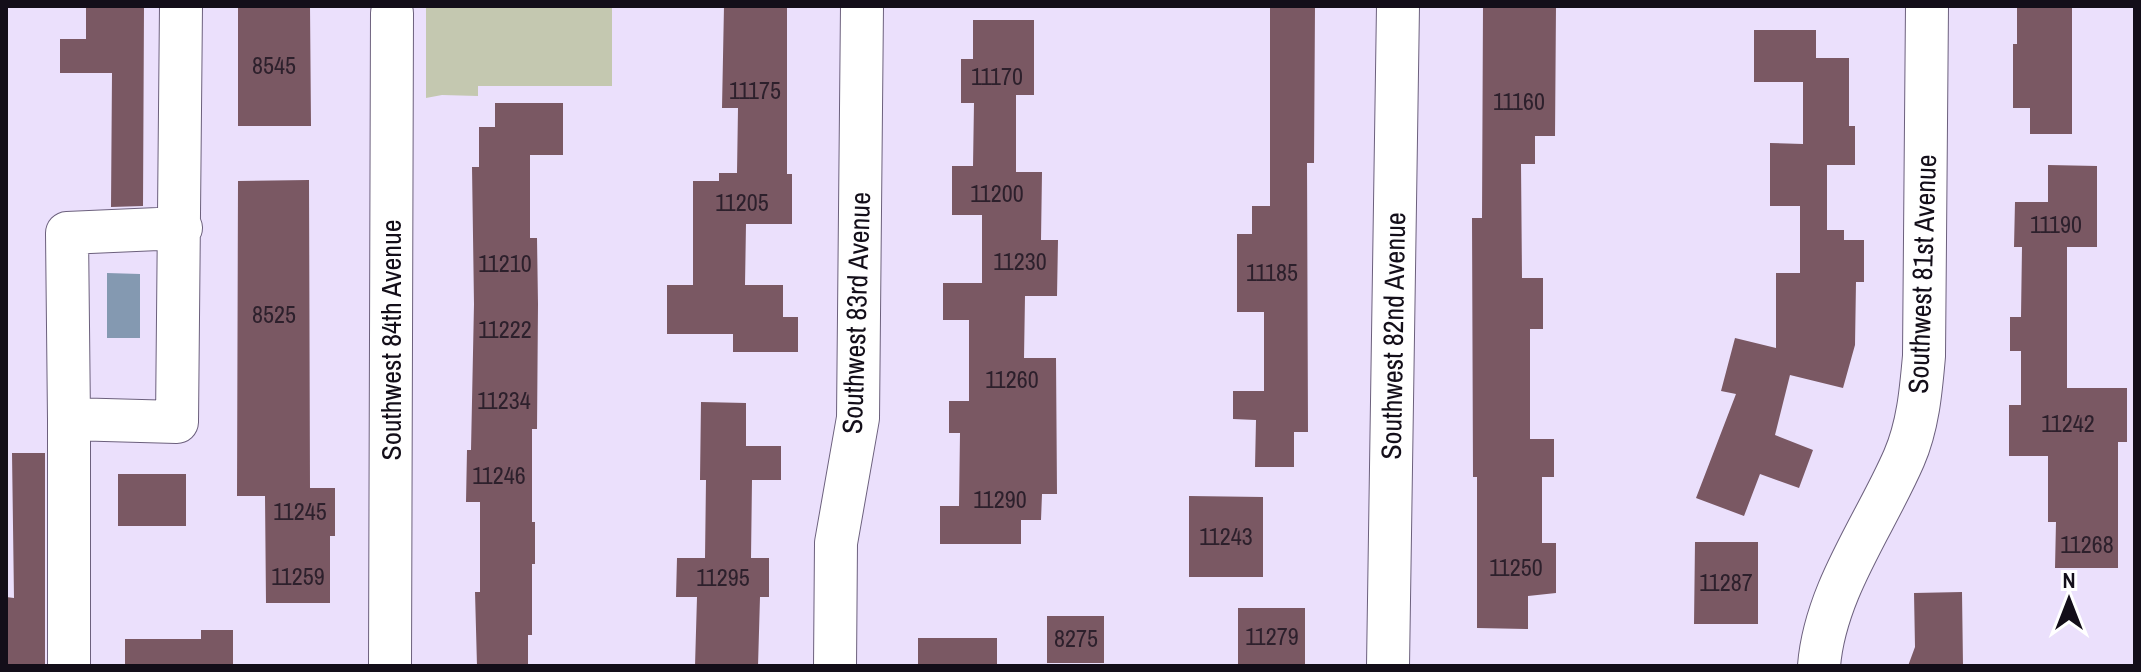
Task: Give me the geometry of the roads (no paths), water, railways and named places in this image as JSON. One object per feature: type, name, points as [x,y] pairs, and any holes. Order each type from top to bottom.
[{"type":"street","points":[[69,419],[177,422],[181,6]]},
{"type":"street","name":"Southwest 83rd Avenue","points":[[835,666],[836,543],[858,418],[862,6]]},
{"type":"street","name":"Southwest 82nd Avenue","points":[[1388,666],[1398,6]]},
{"type":"street","name":"Southwest 81st Avenue","points":[[1819,666],[1825,625],[1906,455],[1919,405],[1924,356],[1927,6]]},
{"type":"street","name":"Southwest 84th Avenue","points":[[390,666],[392,13]]},
{"type":"street","points":[[69,666],[67,233],[181,228]]},
{"type":"water","points":[[107,273],[140,274],[140,338],[107,338]]}]
